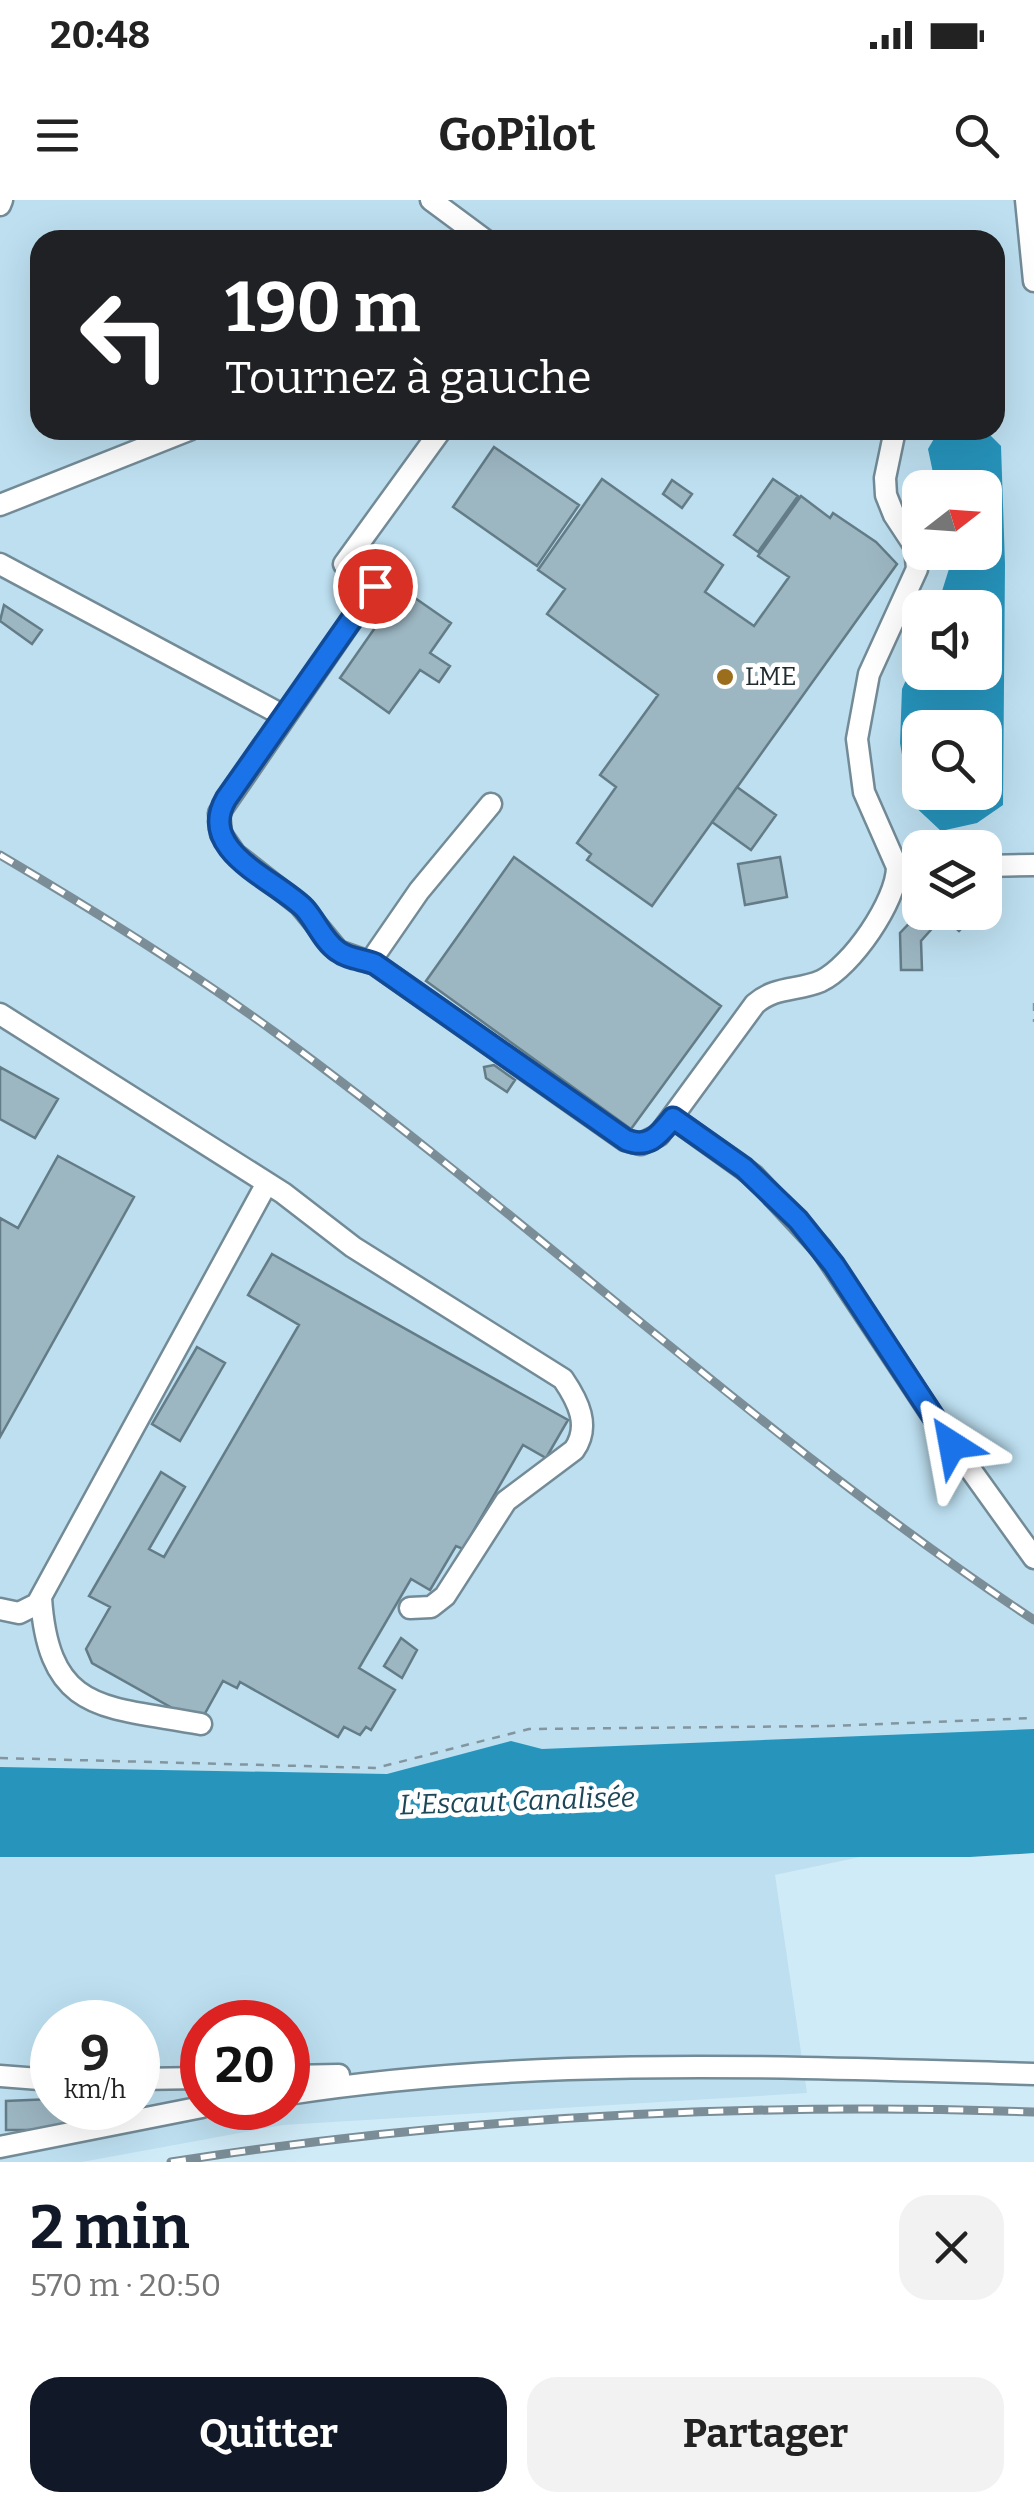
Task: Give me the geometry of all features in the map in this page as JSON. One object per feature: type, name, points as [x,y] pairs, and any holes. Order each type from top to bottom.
[{"type":"lane","points":[[431,200],[472,230]]},
{"type":"lane","points":[[1026,200],[1034,281]]},
{"type":"lane","points":[[0,505],[163,440]]},
{"type":"lane","points":[[434,440],[344,564],[375,586],[222,806],[218,820],[221,834],[242,860],[306,910],[333,948],[370,962],[626,1140],[647,1142],[659,1136],[761,999],[824,980],[846,962],[890,898],[897,867],[864,792],[857,739],[870,674],[917,569],[915,547],[891,509],[885,486],[893,440]]},
{"type":"lane","points":[[0,564],[284,716]]},
{"type":"lane","points":[[370,962],[420,891],[491,804]]},
{"type":"lane","points":[[1002,866],[1034,865]]},
{"type":"lane","points":[[897,867],[902,867]]},
{"type":"lane","points":[[0,1014],[267,1183],[339,1238],[563,1379],[575,1396],[583,1422],[581,1440],[574,1450],[506,1501],[445,1596],[430,1607],[410,1608]]},
{"type":"lane","points":[[673,1118],[754,1176],[809,1233],[1034,1558]]},
{"type":"lane","points":[[0,1609],[19,1613],[32,1609],[41,1598],[267,1183]]},
{"type":"lane","points":[[41,1598],[43,1630],[52,1658],[71,1690],[95,1704],[201,1724]]},
{"type":"lane","points":[[310,2076],[638,2066],[1034,2074]]},
{"type":"lane","points":[[310,2091],[430,2074]]},
{"type":"lane","points":[[0,2076],[30,2078]]},
{"type":"lane","points":[[0,2147],[180,2111]]},
{"type":"path","points":[[1034,1003],[1034,1022]]},
{"type":"path","points":[[0,1758],[376,1768],[530,1729],[830,1726],[1034,1718]]},
{"type":"shaded area","points":[[0,200],[1034,200],[1034,1820],[775,1875],[807,2093],[310,2123],[310,2000],[180,2000],[180,2130],[256,2130],[82,2162],[0,2162]]},
{"type":"water","points":[[933,440],[995,440],[1001,446],[1002,470],[932,470],[928,449]]},
{"type":"water","points":[[1002,476],[1005,564],[1002,806],[1002,710],[902,710],[902,755],[900,743],[902,689],[1002,690],[1002,590],[942,590],[949,570],[1002,570]]},
{"type":"water","points":[[919,810],[996,810],[977,823],[940,830]]},
{"type":"water","name":"L'Escaut Canalisée","points":[[1034,1729],[1034,1853],[970,1857],[0,1857],[0,1767],[387,1774],[511,1741],[542,1749]]},
{"type":"building","points":[[494,447],[579,505],[537,566],[453,507]]},
{"type":"building","name":"LME","points":[[602,479],[723,565],[705,592],[754,626],[789,577],[758,556],[801,496],[830,518],[833,513],[876,542],[897,564],[652,906],[587,860],[591,854],[577,843],[616,787],[600,775],[658,695],[547,614],[565,589],[538,570]]},
{"type":"building","points":[[773,479],[798,496],[758,552],[734,535]]},
{"type":"building","points":[[672,480],[692,494],[682,508],[663,494]]},
{"type":"building","points":[[402,589],[451,623],[430,653],[450,666],[439,682],[420,670],[389,713],[340,678]]},
{"type":"building","points":[[4,605],[42,630],[32,644],[0,621]]},
{"type":"building","points":[[737,787],[776,815],[751,850],[712,822]]},
{"type":"building","points":[[514,857],[721,1006],[631,1129],[426,981]]},
{"type":"building","points":[[780,857],[787,897],[745,905],[738,864]]},
{"type":"building","points":[[931,930],[921,941],[922,970],[901,970],[900,933]]},
{"type":"building","points":[[494,1065],[515,1080],[507,1092],[486,1078],[484,1067]]},
{"type":"building","points":[[0,1067],[58,1099],[35,1138],[0,1119]]},
{"type":"building","points":[[58,1156],[134,1197],[0,1437],[0,1218],[18,1228]]},
{"type":"building","points":[[272,1254],[568,1420],[546,1458],[523,1445],[463,1549],[456,1546],[430,1590],[411,1579],[359,1668],[395,1690],[371,1730],[366,1727],[360,1735],[344,1727],[338,1737],[240,1682],[237,1688],[223,1681],[203,1717],[183,1714],[92,1663],[86,1649],[110,1607],[89,1596],[161,1472],[185,1487],[149,1549],[164,1557],[299,1325],[248,1295]]},
{"type":"building","points":[[197,1347],[225,1363],[180,1441],[152,1424]]},
{"type":"building","points":[[401,1638],[417,1650],[402,1678],[384,1666]]},
{"type":"building","points":[[30,2100],[30,2130],[6,2130],[6,2101]]},
{"type":"railway","points":[[0,855],[142,942],[280,1036],[840,1481],[1034,1620]]},
{"type":"railway","points":[[171,2162],[386,2134],[601,2116],[817,2109],[1034,2112]]},
{"type":"place","name":"LME","points":[[725,677]]},
{"type":"route","points":[[375,586],[226,799],[218,820],[224,842],[306,910],[338,952],[375,964],[626,1140],[636,1144],[647,1142],[659,1136],[673,1118],[754,1176],[789,1209],[834,1265],[952,1445]]}]
